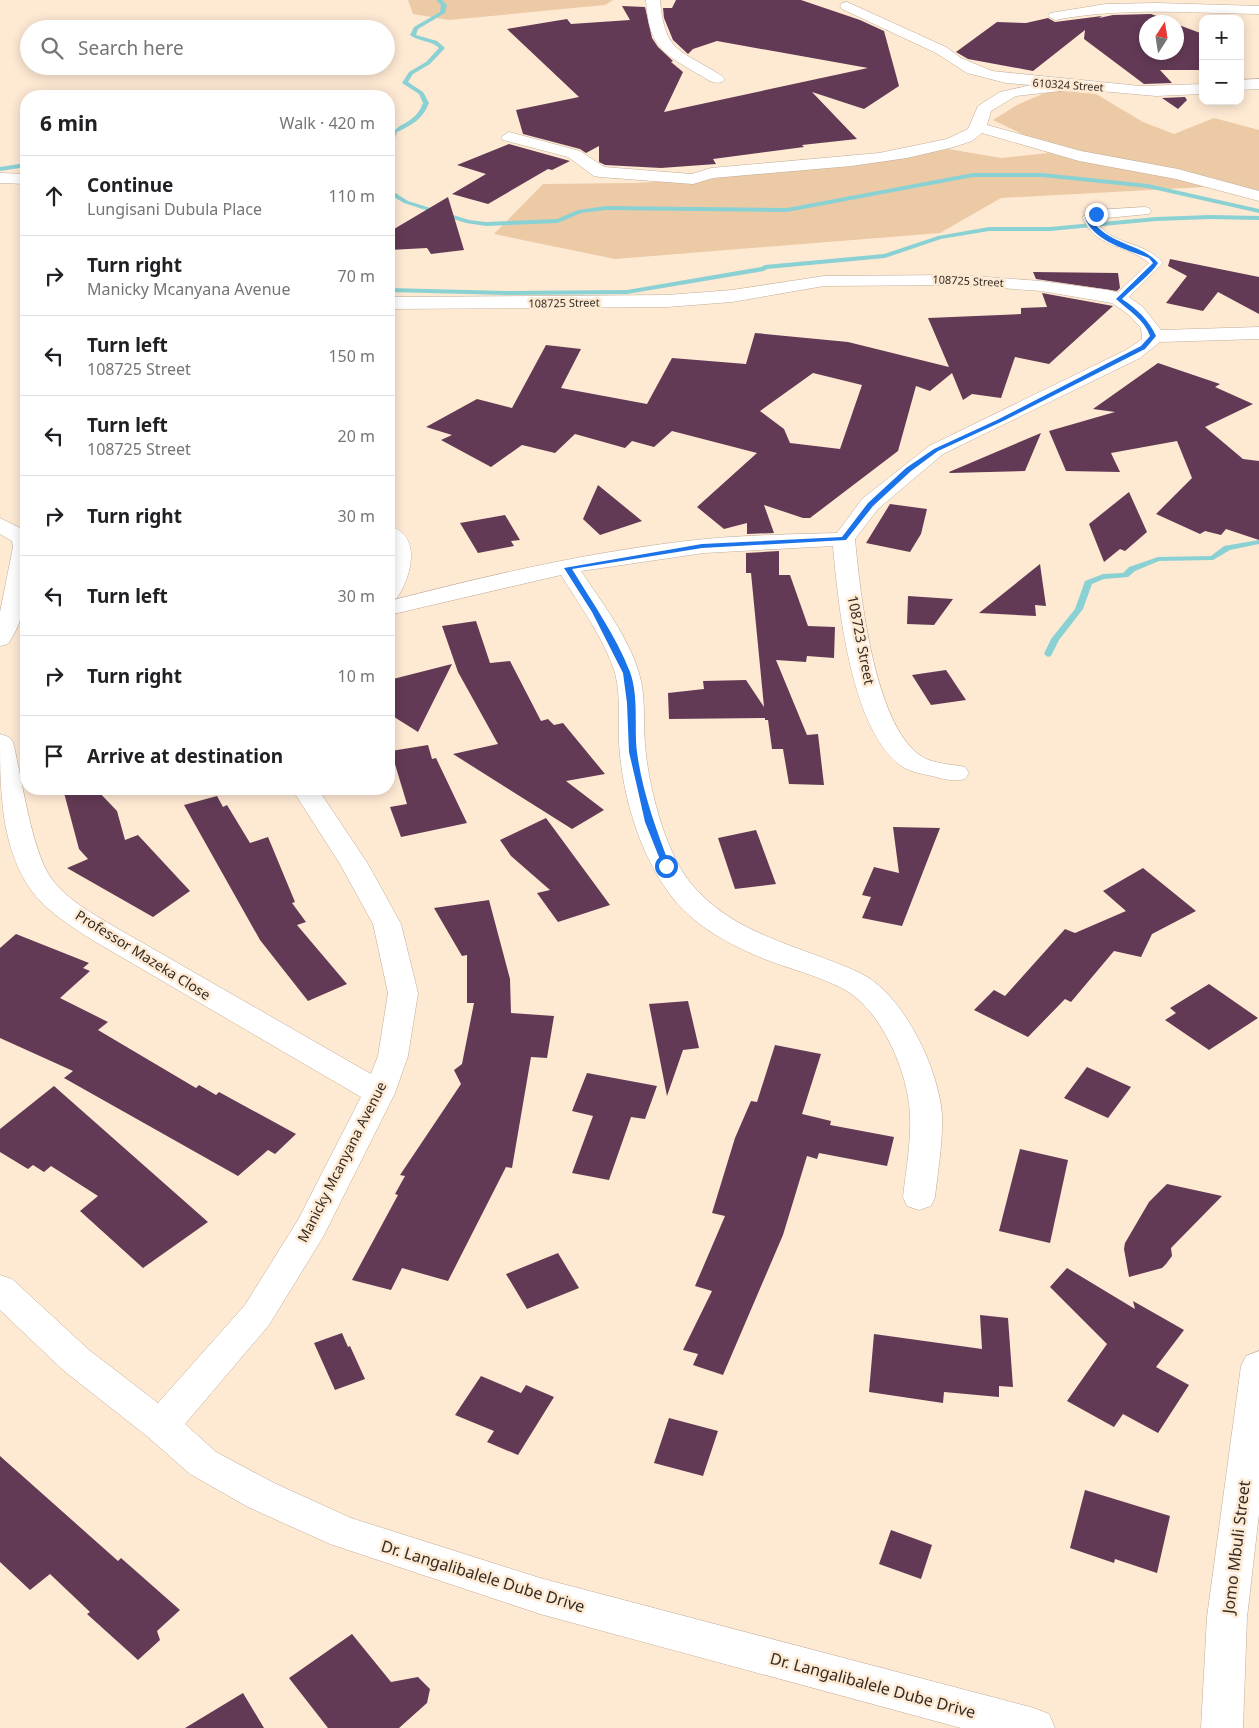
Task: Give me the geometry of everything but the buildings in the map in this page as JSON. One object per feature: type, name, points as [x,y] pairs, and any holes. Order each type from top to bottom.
[{"type":"street","points":[[653,0],[656,26],[665,44],[679,58],[717,79]]},
{"type":"street","points":[[1055,16],[1072,11],[1152,3],[1259,10]]},
{"type":"street","name":"610324 Street","points":[[847,6],[941,50],[961,65],[986,74],[1025,82],[1078,84],[1155,92],[1199,89]]},
{"type":"street","points":[[1112,24],[1107,17],[1114,7]]},
{"type":"street","points":[[509,137],[574,154],[600,172],[693,179],[711,173],[832,163],[910,153],[958,141],[972,135],[982,119],[983,109],[1005,95],[1078,84]]},
{"type":"street","points":[[1244,85],[1259,84]]},
{"type":"street","points":[[978,127],[1079,156],[1178,174],[1259,196]]},
{"type":"street","points":[[0,178],[20,179]]},
{"type":"street","name":"108725 Street","points":[[395,303],[546,303],[695,300],[816,282],[875,279],[959,280],[1041,286],[1100,294],[1119,299],[1143,318],[1153,336]]},
{"type":"street","points":[[395,606],[487,583],[702,546],[844,539],[870,504],[928,455],[948,443],[992,424],[1133,354],[1150,342],[1153,336],[1259,333]]},
{"type":"street","points":[[0,525],[20,537]]},
{"type":"street","points":[[395,538],[400,560],[399,573],[395,581]]},
{"type":"street","name":"108723 Street","points":[[844,539],[864,668],[882,724],[891,739],[910,760],[930,768],[956,773]]},
{"type":"street","points":[[568,568],[595,612],[627,673],[631,703],[633,752],[649,822],[666,866],[682,890],[701,910],[725,930],[861,986],[882,1008],[900,1034],[916,1067],[925,1104],[925,1135],[919,1197]]},
{"type":"street","points":[[0,639],[8,625],[17,595],[20,574]]},
{"type":"street","name":"Professor Mazeka Close","points":[[0,742],[28,857],[40,882],[57,901],[119,942],[224,1005],[379,1093]]},
{"type":"street","name":"Manicky Mcanyana Avenue","points":[[161,1426],[257,1314],[311,1228],[379,1093],[393,1056],[403,994],[387,924],[354,864],[309,795]]},
{"type":"street","name":"Dr. Langalibalele Dube Drive","points":[[0,1289],[76,1360],[161,1426],[203,1462],[260,1495],[343,1532],[540,1596],[1034,1728]]},
{"type":"street","name":"Jomo Mbuli Street","points":[[1222,1728],[1227,1617],[1259,1366]]},
{"type":"lane","points":[[1119,299],[1142,276],[1152,269],[1156,263],[1150,257],[1097,232],[1088,217],[1096,214],[1145,212]]},
{"type":"shaded area","points":[[408,0],[613,0],[605,5],[449,20],[413,14]]},
{"type":"shaded area","points":[[1052,90],[1096,94],[1143,122],[1174,134],[1214,118],[1259,130],[1259,195],[1224,186],[1001,198],[940,233],[615,259],[494,234],[543,184],[634,183],[711,179],[770,171],[877,162],[948,149],[1002,158],[1048,153],[1024,135],[993,120],[1019,104]]},
{"type":"waterway","points":[[395,131],[415,121],[424,109],[426,103],[421,93],[405,83],[411,73],[428,63],[442,48],[436,42],[413,35],[416,28],[442,13],[444,5],[439,0]]},
{"type":"waterway","points":[[0,169],[20,166]]},
{"type":"waterway","points":[[395,195],[406,202],[468,222],[486,224],[558,221],[580,211],[606,208],[787,210],[973,175],[1042,175],[1148,186],[1259,211]]},
{"type":"waterway","points":[[395,290],[507,293],[627,292],[764,269],[765,267],[885,256],[940,237],[989,229],[1050,229],[1156,219],[1259,218]]},
{"type":"waterway","points":[[1048,654],[1055,639],[1079,609],[1088,583],[1103,577],[1125,575],[1132,569],[1158,559],[1213,558],[1227,548],[1259,542]]},
{"type":"route","points":[[666,866],[649,822],[639,782],[633,752],[631,703],[627,673],[595,612],[568,568],[702,546],[844,539],[870,504],[920,460],[948,443],[999,421],[1143,348],[1150,342],[1153,336],[1150,327],[1136,311],[1119,299],[1132,284],[1152,269],[1156,263],[1150,257],[1097,232],[1088,219],[1090,215],[1096,214]]}]
